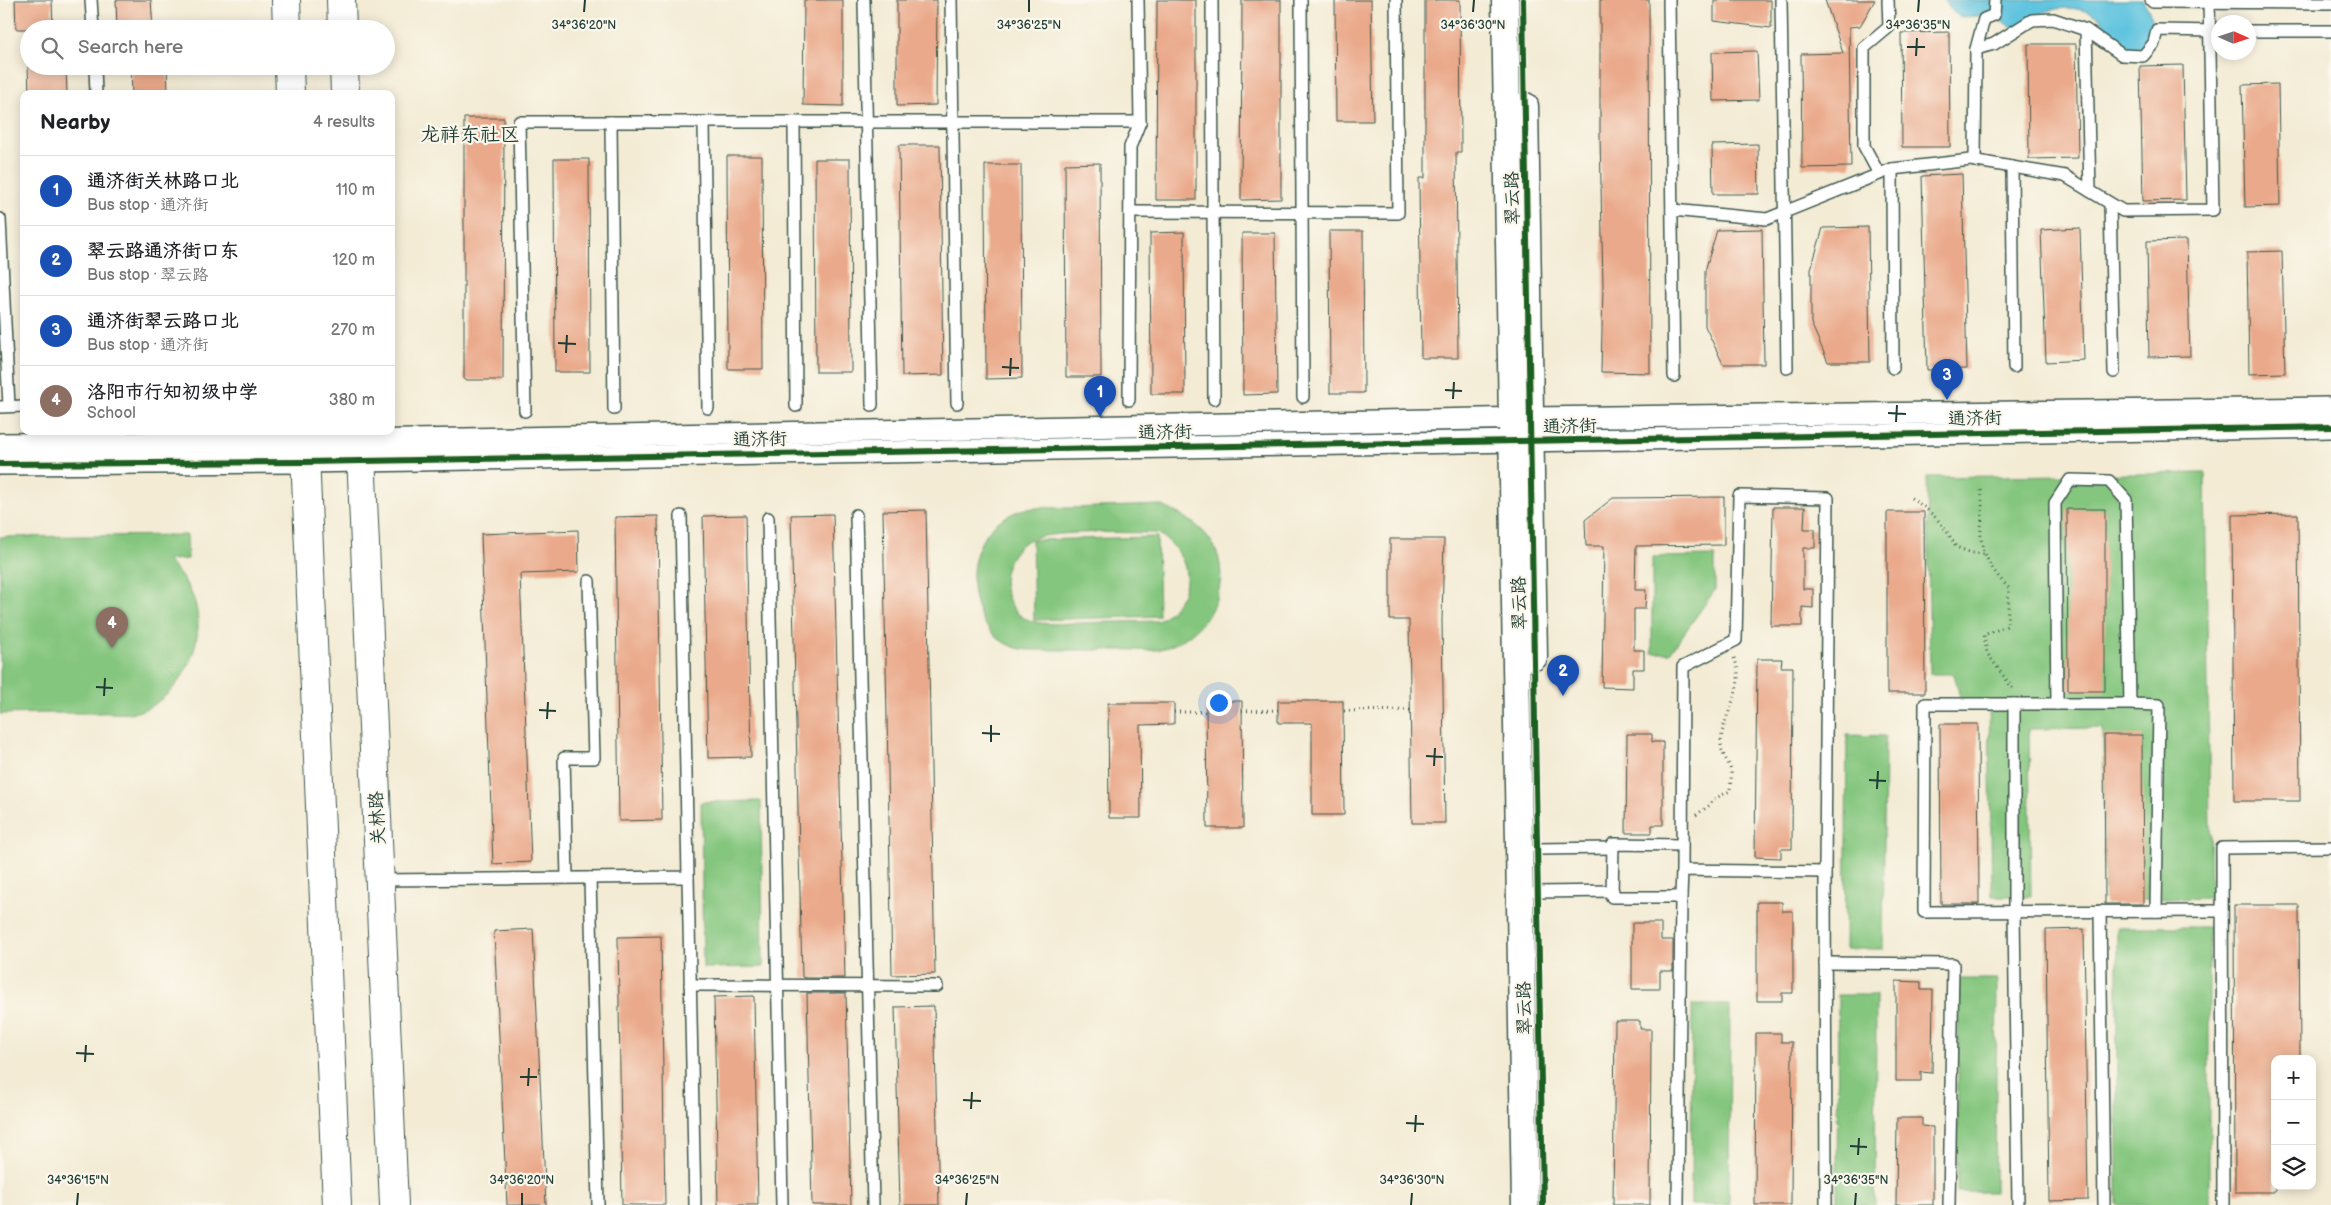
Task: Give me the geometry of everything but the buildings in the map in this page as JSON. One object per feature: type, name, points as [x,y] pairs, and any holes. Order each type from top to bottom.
[{"type":"main road","points":[[286,0],[287,20]]},
{"type":"main road","points":[[341,0],[342,20]]},
{"type":"main road","points":[[289,75],[290,90]]},
{"type":"main road","points":[[344,75],[345,90]]},
{"type":"main road","name":"关林路","points":[[361,444],[394,1205]]},
{"type":"main road","points":[[305,445],[337,1205]]},
{"type":"street","name":"翠云路","points":[[1505,0],[1537,849],[1543,1205]]},
{"type":"street","name":"翠云路","points":[[1523,0],[1522,430],[1525,1205]]},
{"type":"street","name":"通济街","points":[[1522,430],[2331,408]]},
{"type":"street","name":"通济街","points":[[0,444],[305,445],[1522,430],[2331,427]]},
{"type":"street","name":"通济街","points":[[0,464],[305,445]]},
{"type":"lane","points":[[91,0],[92,20]]},
{"type":"lane","points":[[864,0],[872,405]]},
{"type":"lane","points":[[951,0],[957,404]]},
{"type":"lane","points":[[1129,400],[1130,147],[1140,122],[1138,0]]},
{"type":"lane","points":[[1212,0],[1214,399]]},
{"type":"lane","points":[[1301,0],[1303,397]]},
{"type":"lane","points":[[1130,212],[1398,212],[1396,0]]},
{"type":"lane","points":[[1669,0],[1674,376]]},
{"type":"lane","points":[[1781,0],[1787,368]]},
{"type":"lane","points":[[1879,174],[1864,146],[1864,48],[1889,26],[1888,0]]},
{"type":"lane","points":[[1975,161],[1976,49],[1984,18],[1994,14],[1995,0]]},
{"type":"lane","points":[[2152,0],[2153,2],[2331,3]]},
{"type":"lane","points":[[2209,1],[2211,15]]},
{"type":"lane","points":[[1976,49],[1994,44],[2032,20],[2053,20],[2086,30],[2122,55],[2143,56],[2154,43],[2157,30],[2211,31]]},
{"type":"lane","points":[[2086,30],[2090,191]]},
{"type":"lane","points":[[2256,31],[2331,31]]},
{"type":"lane","points":[[1672,210],[1766,219],[1892,168],[1975,161],[2065,176],[2123,211],[2213,210],[2214,60]]},
{"type":"lane","points":[[95,75],[96,90]]},
{"type":"lane","points":[[525,411],[519,122],[1140,122]]},
{"type":"lane","points":[[611,122],[614,409]]},
{"type":"lane","points":[[704,122],[708,408]]},
{"type":"lane","points":[[794,122],[796,406]]},
{"type":"lane","points":[[2012,167],[2014,367]]},
{"type":"lane","points":[[1892,168],[1894,368]]},
{"type":"lane","points":[[2110,204],[2114,372]]},
{"type":"lane","points":[[0,219],[4,407],[20,406]]},
{"type":"lane","points":[[2057,704],[2055,503],[2070,480],[2109,480],[2126,500],[2130,704]]},
{"type":"lane","points":[[1678,1205],[1683,667],[1736,640],[1739,496],[1828,498],[1826,1205]]},
{"type":"lane","points":[[856,515],[873,1205]]},
{"type":"lane","points":[[681,516],[695,1205]]},
{"type":"lane","points":[[768,518],[782,1205]]},
{"type":"lane","points":[[566,878],[564,758],[594,758],[588,581]]},
{"type":"lane","points":[[2156,911],[2160,705],[1924,704],[1924,912],[2222,911]]},
{"type":"lane","points":[[2014,704],[2014,912],[2018,1205]]},
{"type":"lane","points":[[1681,897],[1612,897],[1612,892],[1613,844],[1682,844]]},
{"type":"lane","points":[[2223,1205],[2222,848],[2331,847]]},
{"type":"lane","points":[[1537,849],[1613,848]]},
{"type":"lane","points":[[1682,870],[1826,872]]},
{"type":"lane","points":[[380,880],[688,877]]},
{"type":"lane","points":[[590,878],[598,1205]]},
{"type":"lane","points":[[1537,892],[1612,892]]},
{"type":"lane","points":[[2100,912],[2104,1205]]},
{"type":"lane","points":[[1826,963],[1952,964],[1949,1205]]},
{"type":"lane","points":[[690,985],[937,986]]},
{"type":"path","points":[[1981,490],[1984,512],[1980,531],[1986,554],[1997,577],[2009,588],[2007,626],[1984,635],[1987,653],[2013,689],[2014,704]]},
{"type":"path","points":[[1911,498],[1928,508],[1947,530],[1956,547],[1972,553],[1986,554]]},
{"type":"path","points":[[1682,825],[1710,806],[1712,800],[1730,791],[1731,771],[1722,755],[1720,742],[1739,683],[1737,663],[1727,645]]},
{"type":"path","points":[[1242,711],[1278,710]]},
{"type":"path","points":[[1344,711],[1410,710]]},
{"type":"path","points":[[1174,712],[1206,712]]},
{"type":"green space","points":[[2205,473],[2211,898],[2105,900],[2103,728],[2029,729],[2031,896],[1992,896],[1989,704],[1962,705],[1954,674],[1930,674],[1927,477]]},
{"type":"green space","points":[[1161,505],[1198,526],[1214,546],[1220,562],[1221,578],[1218,594],[1212,609],[1202,623],[1176,643],[1157,650],[1033,650],[1012,646],[995,635],[982,619],[975,600],[973,578],[976,557],[984,538],[998,522],[1025,509]],"holes":[[[1068,533],[1158,533],[1179,554],[1184,565],[1186,577],[1184,589],[1179,600],[1158,621],[1054,624],[1035,622],[1024,618],[1016,612],[1006,593],[1004,582],[1006,569],[1012,556],[1025,542],[1035,538]]]},
{"type":"green space","points":[[187,535],[188,559],[167,560],[191,592],[197,614],[198,631],[188,666],[179,681],[167,695],[153,705],[133,713],[0,714],[0,537]]},
{"type":"green space","points":[[1157,537],[1159,616],[1034,620],[1032,540]]},
{"type":"green space","points":[[1715,556],[1715,590],[1670,653],[1652,653],[1652,557]]},
{"type":"green space","points":[[1847,735],[1885,736],[1883,949],[1845,949]]},
{"type":"green space","points":[[761,801],[763,967],[703,968],[701,802]]},
{"type":"green space","points":[[2117,927],[2209,927],[2209,1205],[2117,1205]]},
{"type":"green space","points":[[1959,979],[1997,979],[1995,1192],[1957,1192]]},
{"type":"green space","points":[[1838,995],[1876,995],[1875,1205],[1837,1205]]},
{"type":"green space","points":[[1692,1005],[1730,1005],[1729,1205],[1691,1205]]},
{"type":"water","points":[[1943,0],[2143,0],[2150,14],[2153,27],[2150,39],[2142,52],[2118,46],[2100,28],[2102,19],[2079,9],[2068,8],[2047,11],[2015,30],[1994,15],[1959,17]]},
{"type":"cycle path","points":[[1523,0],[1543,1205]]},
{"type":"cycle path","points":[[0,464],[305,462],[2331,427]]},
{"type":"place","name":"通济街翠云路口北","points":[[1947,400]]},
{"type":"place","name":"通济街关林路口北","points":[[1100,417]]},
{"type":"place","name":"洛阳市行知初级中学","points":[[112,648]]},
{"type":"place","name":"翠云路通济街口东","points":[[1563,696]]},
{"type":"district","name":"龙祥东社区","points":[[470,134]]}]
